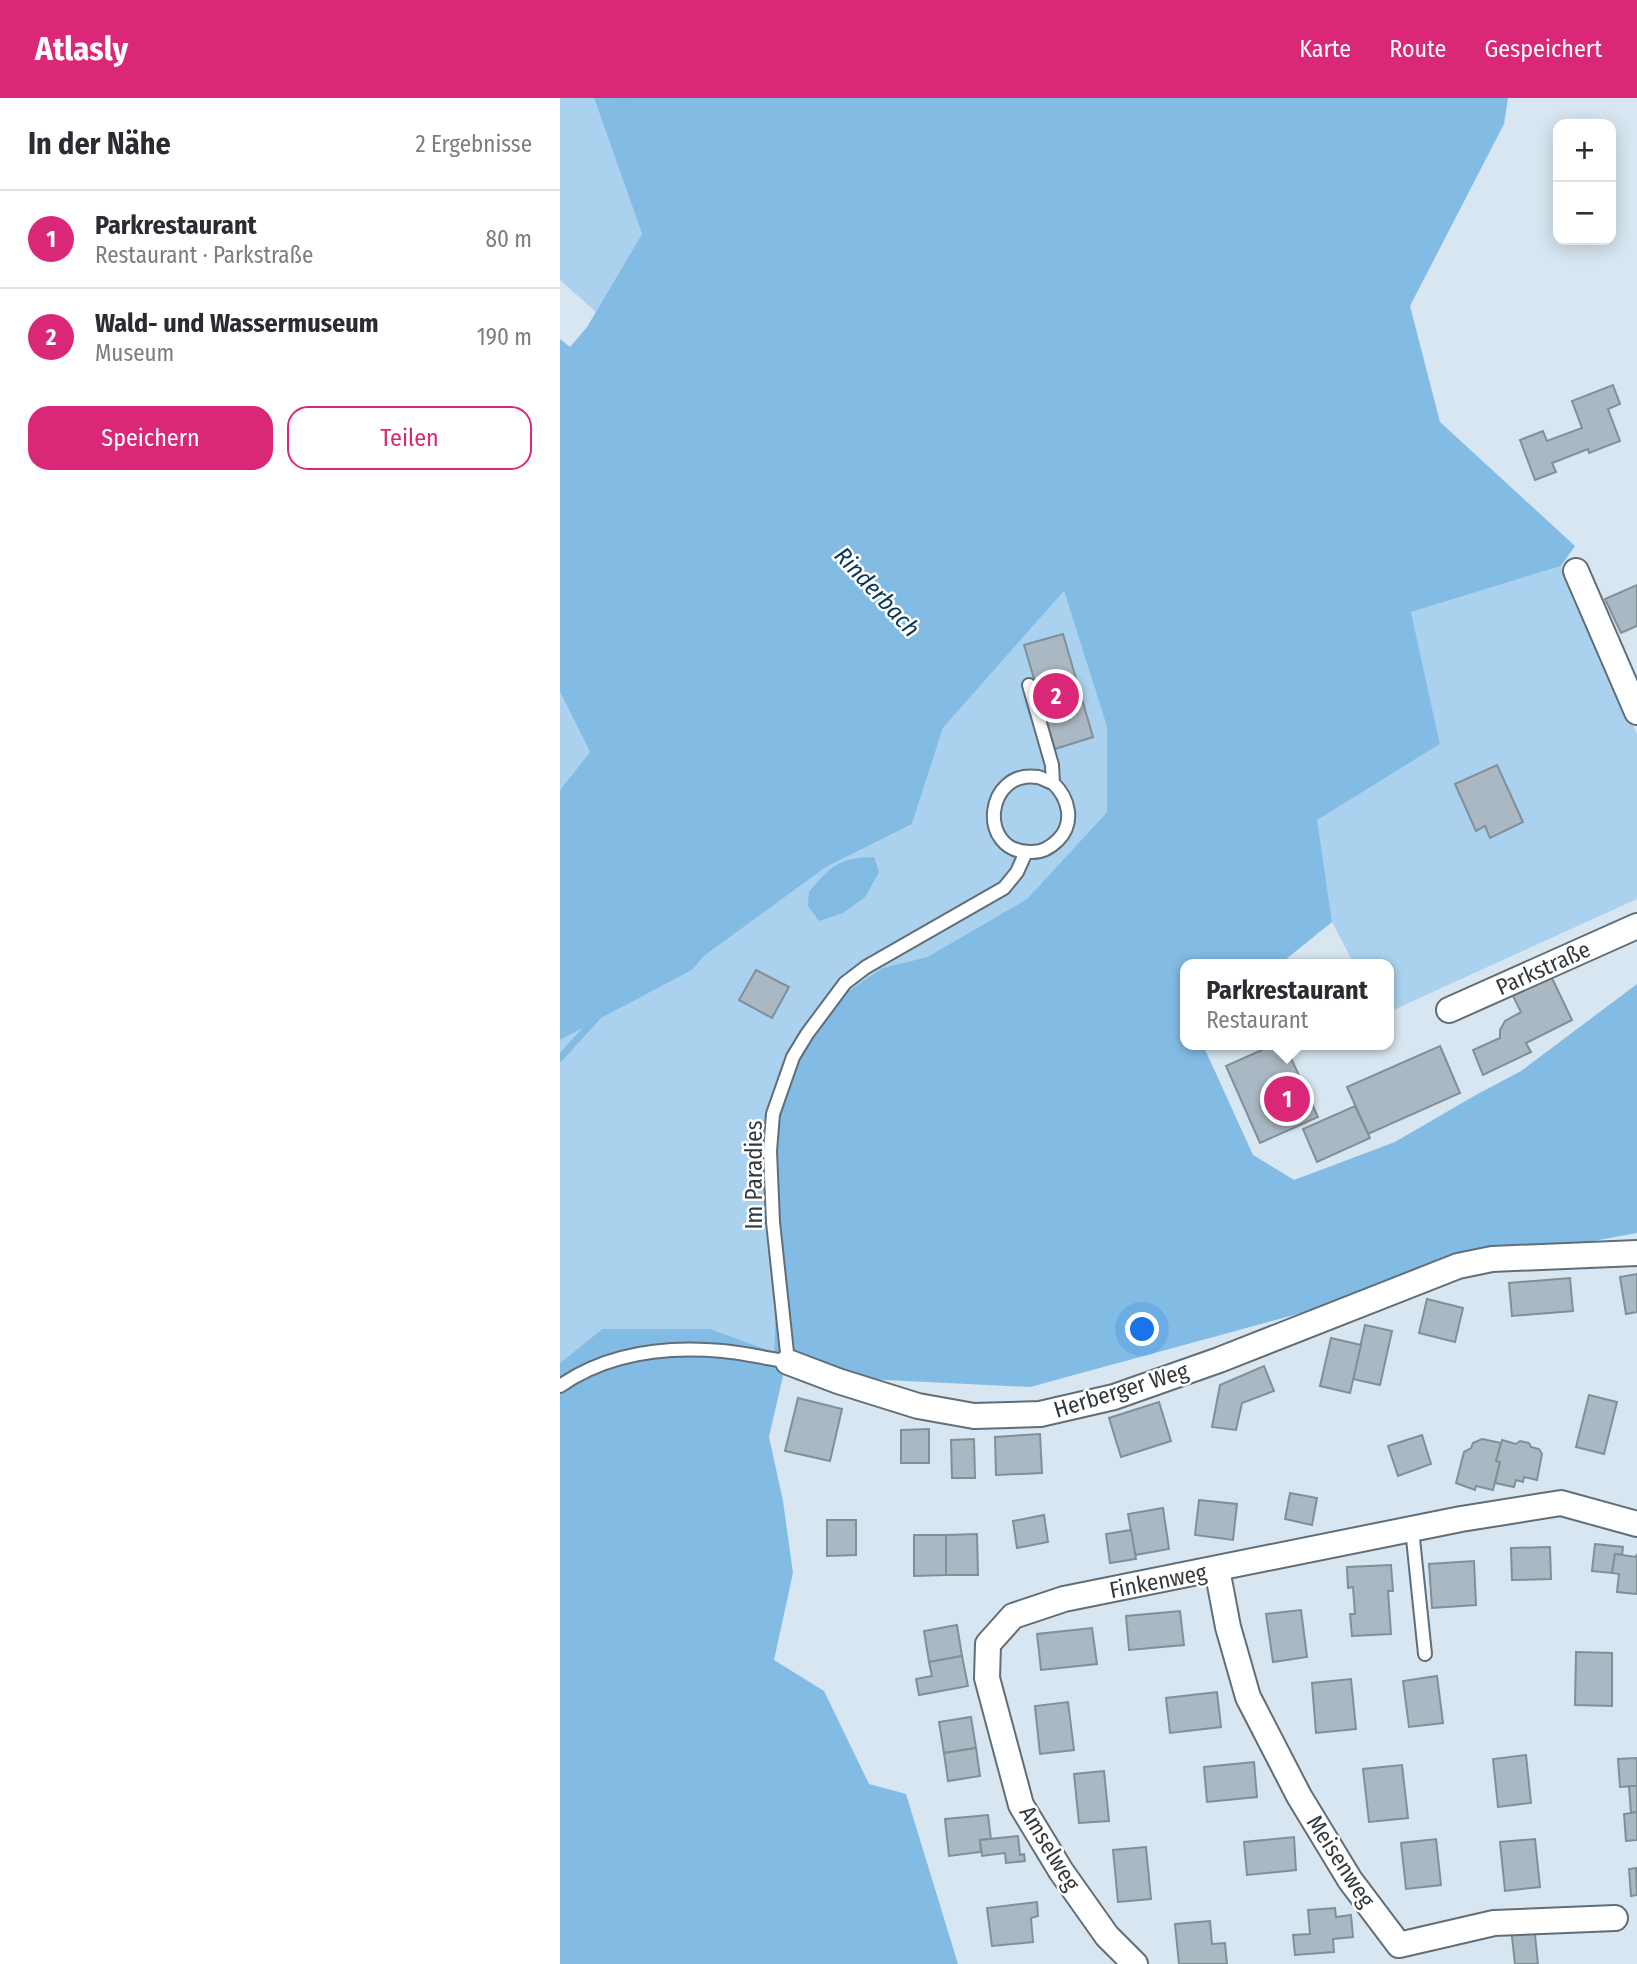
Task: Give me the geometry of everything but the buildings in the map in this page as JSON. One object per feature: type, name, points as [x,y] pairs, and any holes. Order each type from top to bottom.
[{"type":"street","points":[[1576,571],[1637,712]]},
{"type":"street","name":"Parkstraße","points":[[1449,1010],[1637,926]]},
{"type":"street","name":"Herberger Weg","points":[[788,1362],[918,1406],[974,1416],[1040,1414],[1114,1397],[1219,1360],[1458,1266],[1492,1259],[1637,1253]]},
{"type":"street","name":"Finkenweg","points":[[997,1715],[987,1678],[988,1644],[1013,1616],[1064,1599],[1412,1529],[1561,1503],[1637,1524]]},
{"type":"street","name":"Meisenweg","points":[[1217,1570],[1227,1627],[1248,1697],[1324,1838],[1350,1880],[1399,1945],[1494,1923],[1615,1918]]},
{"type":"street","name":"Amselweg","points":[[997,1715],[1021,1805],[1060,1871],[1107,1936],[1135,1964]]},
{"type":"lane","points":[[1029,685],[1052,765],[1053,783]]},
{"type":"lane","points":[[1038,777],[1053,783],[1066,801],[1069,818],[1063,834],[1051,847],[1038,852],[1016,850],[1006,844],[1000,838],[993,816],[997,797],[1008,784],[1020,778],[1038,777]]},
{"type":"lane","name":"Im Paradies","points":[[788,1362],[773,1223],[770,1151],[773,1115],[793,1057],[845,983],[866,967],[1004,888],[1017,872],[1026,852]]},
{"type":"lane","name":"Herberger Weg","points":[[560,1386],[597,1366],[635,1354],[658,1351],[723,1351],[788,1362]]},
{"type":"lane","points":[[1412,1529],[1425,1654]]},
{"type":"shaded area","points":[[560,98],[594,98],[642,234],[596,312],[560,280]]},
{"type":"shaded area","points":[[594,98],[1508,98],[1504,124],[1410,306],[1440,422],[1575,546],[1561,566],[1411,612],[1440,744],[1317,820],[1332,922],[1286,959],[1180,959],[1180,1050],[1205,1050],[1253,1155],[1294,1180],[1395,1142],[1521,1071],[1637,984],[1637,1233],[1507,1257],[1030,1387],[785,1375],[780,1368],[783,1376],[769,1437],[783,1501],[793,1573],[774,1660],[824,1691],[869,1784],[906,1794],[958,1964],[560,1964],[560,1363],[602,1329],[710,1329],[774,1352],[774,1125],[799,1052],[847,992],[882,968],[927,957],[1027,899],[1107,812],[1107,727],[1064,591],[943,728],[912,824],[826,867],[704,956],[692,970],[560,1040],[560,790],[590,752],[560,692],[560,339],[570,347],[587,327],[642,234]]},
{"type":"shaded area","points":[[1561,566],[1637,734],[1637,899],[1394,1010],[1394,959],[1351,959],[1332,922],[1316,820],[1440,744],[1411,612]]},
{"type":"shaded area","points":[[1064,591],[1107,727],[1107,812],[1027,899],[927,957],[882,968],[847,992],[776,1301],[774,1352],[710,1329],[602,1329],[560,1363],[560,1040],[692,970],[704,956],[826,867],[912,824],[943,728]]},
{"type":"shaded area","points":[[560,692],[590,752],[560,790]]},
{"type":"shaded area","points":[[874,857],[879,872],[865,897],[843,913],[819,921],[808,906],[809,892],[836,865],[852,859]]},
{"type":"waterway","name":"Rinderbach","points":[[560,1058],[609,1004],[667,974],[787,883],[868,808],[927,723],[928,696],[906,647],[823,561],[724,487],[709,439],[708,381],[720,355],[666,251],[651,208],[653,158],[623,98]]},
{"type":"waterway","name":"Rinderbach","points":[[560,1961],[564,1964]]},
{"type":"place","name":"Wald- und Wassermuseum","points":[[1056,696]]},
{"type":"place","name":"Parkrestaurant","points":[[1287,1099]]}]
